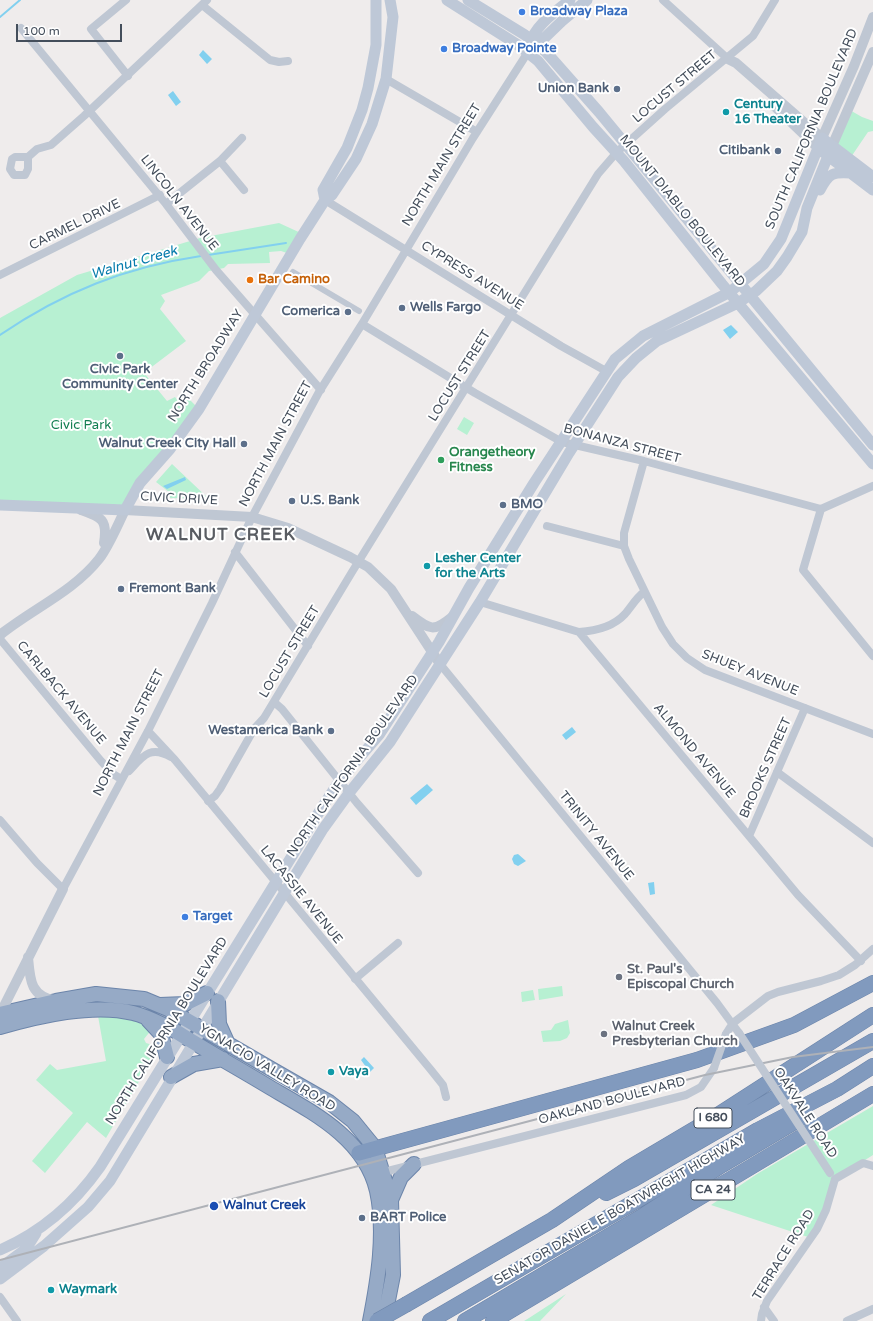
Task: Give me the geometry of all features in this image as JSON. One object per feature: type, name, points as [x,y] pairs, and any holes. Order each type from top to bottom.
[{"type":"highway","points":[[697,1060],[794,1025],[873,983]]},
{"type":"highway","points":[[359,1153],[697,1060],[771,1042],[823,1020],[873,993]]},
{"type":"highway","name":"YGNACIO VALLEY ROAD","points":[[0,1015],[56,1001],[96,994],[144,999],[189,1021],[329,1102],[353,1121],[375,1148],[378,1174],[380,1246],[377,1289],[370,1321]]},
{"type":"highway","points":[[158,1005],[185,1004],[212,996],[219,1024],[228,1044]]},
{"type":"highway","name":"YGNACIO VALLEY ROAD","points":[[0,1026],[81,1011],[112,1010],[132,1013],[147,1018],[180,1034],[317,1115],[338,1131],[378,1174],[391,1200],[393,1275],[384,1321]]},
{"type":"highway","name":"SENATOR DANIEL E BOATWRIGHT HIGHWAY","points":[[377,1321],[552,1220],[629,1168],[710,1120],[873,1016]]},
{"type":"highway","points":[[147,1018],[161,1034],[167,1057]]},
{"type":"highway","points":[[552,1220],[634,1179],[873,1041]]},
{"type":"highway","points":[[171,1077],[194,1064],[223,1059]]},
{"type":"highway","name":"SENATOR DANIEL E BOATWRIGHT HIGHWAY","points":[[430,1321],[758,1130],[837,1088],[873,1066]]},
{"type":"highway","points":[[465,1321],[641,1218],[722,1165],[809,1113],[837,1088]]},
{"type":"highway","name":"CA 24","points":[[493,1321],[873,1094]]},
{"type":"highway","points":[[391,1200],[401,1177],[414,1164]]},
{"type":"highway","points":[[514,1321],[534,1309],[553,1286]]},
{"type":"main road","name":"NORTH BROADWAY","points":[[325,200],[323,190],[346,148],[362,110],[368,88],[376,45],[376,0]]},
{"type":"main road","name":"NORTH BROADWAY","points":[[125,510],[140,483],[170,449],[199,409],[254,315],[325,200],[332,195],[356,159],[372,124],[386,79],[393,17],[390,0]]},
{"type":"main road","points":[[393,17],[396,0]]},
{"type":"main road","name":"MOUNT DIABLO BOULEVARD","points":[[447,0],[528,52],[538,61],[593,127],[621,148],[750,296],[873,445]]},
{"type":"main road","name":"MOUNT DIABLO BOULEVARD","points":[[468,0],[535,42],[583,94],[621,148],[738,303],[873,464]]},
{"type":"main road","points":[[528,52],[535,42],[545,20],[570,0]]},
{"type":"main road","points":[[535,42],[586,0]]},
{"type":"main road","points":[[820,143],[830,151],[873,177]]},
{"type":"main road","name":"SOUTH CALIFORNIA BOULEVARD","points":[[740,285],[764,264],[781,239],[820,143]]},
{"type":"main road","points":[[830,151],[850,173],[873,190]]},
{"type":"main road","name":"SOUTH CALIFORNIA BOULEVARD","points":[[750,296],[777,270],[787,257],[802,232],[806,221],[807,208],[830,151]]},
{"type":"main road","points":[[806,221],[825,180],[833,174],[850,173]]},
{"type":"main road","name":"NORTH CALIFORNIA BOULEVARD","points":[[0,1279],[44,1246],[88,1207],[110,1181],[201,1029],[212,996],[276,882],[340,780],[378,735],[431,653],[481,568],[606,371],[626,349],[643,336],[730,292],[740,285]]},
{"type":"main road","name":"NORTH CALIFORNIA BOULEVARD","points":[[0,1250],[38,1231],[59,1214],[89,1182],[180,1034],[189,1021],[212,996],[285,894],[323,829],[349,793],[390,742],[480,602],[574,445],[618,377],[636,358],[657,341],[750,296]]},
{"type":"main road","name":"CIVIC DRIVE","points":[[0,505],[125,510]]},
{"type":"main road","points":[[0,1268],[26,1249],[38,1231]]},
{"type":"street","points":[[126,0],[91,29],[128,76]]},
{"type":"street","points":[[663,0],[728,59],[732,66],[820,143]]},
{"type":"street","name":"LOCUST STREET","points":[[208,801],[217,794],[254,729],[274,702],[359,561],[598,174],[621,148],[665,109],[728,59],[753,36],[775,0]]},
{"type":"street","points":[[28,157],[37,149],[51,145],[128,76],[205,3],[270,60],[279,62],[288,61]]},
{"type":"street","name":"SOUTH CALIFORNIA BOULEVARD","points":[[820,143],[840,100],[873,17]]},
{"type":"street","name":"LINCOLN AVENUE","points":[[21,28],[160,195],[216,270],[321,390]]},
{"type":"street","name":"NORTH MAIN STREET","points":[[0,1015],[28,956],[121,779],[148,731],[212,603],[252,517],[321,390],[477,132],[528,52]]},
{"type":"street","name":"SOUTH CALIFORNIA BOULEVARD","points":[[830,151],[873,52]]},
{"type":"street","points":[[386,79],[477,132]]},
{"type":"street","points":[[166,204],[220,161],[242,138]]},
{"type":"street","points":[[220,161],[244,190]]},
{"type":"street","name":"CARMEL DRIVE","points":[[0,275],[160,195]]},
{"type":"street","name":"CYPRESS AVENUE","points":[[325,200],[606,371]]},
{"type":"street","points":[[293,272],[359,311]]},
{"type":"street","name":"BONANZA STREET","points":[[362,324],[466,388],[562,442],[644,461],[821,509]]},
{"type":"street","name":"SHUEY AVENUE","points":[[644,461],[624,534],[624,546],[644,592],[673,644],[696,665],[721,677],[873,734]]},
{"type":"street","points":[[873,486],[821,509],[802,570],[873,656]]},
{"type":"street","points":[[75,507],[98,516],[103,521],[106,532],[102,555]]},
{"type":"street","name":"CIVIC DRIVE","points":[[125,510],[252,517],[288,528],[359,561],[379,576],[391,589],[431,653],[440,664]]},
{"type":"street","name":"NORTH BROADWAY","points":[[0,635],[33,610],[62,593],[78,581],[102,555],[125,510]]},
{"type":"street","points":[[547,526],[624,546]]},
{"type":"street","points":[[235,552],[308,646]]},
{"type":"street","points":[[480,602],[579,632],[605,628],[624,615],[644,592]]},
{"type":"street","points":[[406,611],[424,626],[433,628],[444,624],[452,617]]},
{"type":"street","name":"ALMOND AVENUE","points":[[579,632],[798,896],[860,961]]},
{"type":"street","name":"CARLBACK AVENUE","points":[[0,639],[101,761],[113,774],[121,779]]},
{"type":"street","name":"TRINITY AVENUE","points":[[440,664],[733,1023]]},
{"type":"street","points":[[274,702],[282,709],[349,793],[418,873]]},
{"type":"street","name":"BROOKS STREET","points":[[749,836],[805,708]]},
{"type":"street","name":"LACASSIE AVENUE","points":[[148,731],[175,760],[443,1085],[446,1097]]},
{"type":"street","points":[[121,779],[139,760],[151,752],[159,752],[175,760]]},
{"type":"street","points":[[778,772],[873,843]]},
{"type":"street","points":[[0,820],[36,864],[63,890]]},
{"type":"street","points":[[355,979],[398,943]]},
{"type":"street","name":"OAKLAND BOULEVARD","points":[[378,1174],[686,1095],[701,1087],[714,1068],[726,1034],[733,1023],[768,996],[839,975],[860,961],[873,949]]},
{"type":"street","points":[[28,956],[30,980],[35,991],[45,999],[56,1001]]},
{"type":"street","name":"OAKVALE ROAD","points":[[733,1023],[833,1176]]},
{"type":"street","points":[[833,1176],[863,1163],[873,1166]]},
{"type":"street","name":"TERRACE ROAD","points":[[761,1321],[764,1307],[780,1281],[817,1229],[826,1210],[833,1176]]},
{"type":"street","points":[[0,1297],[17,1321]]},
{"type":"street","points":[[764,1307],[774,1321]]},
{"type":"street","points":[[847,1321],[873,1309]]},
{"type":"green space","points":[[848,109],[873,121],[873,131],[868,132],[849,160],[832,146]]},
{"type":"green space","name":"Civic Park","points":[[279,223],[303,234],[290,254],[281,251],[269,252],[270,263],[228,264],[224,268],[209,271],[199,281],[161,295],[165,301],[160,309],[186,341],[145,372],[144,365],[140,368],[167,401],[175,397],[180,403],[186,396],[199,409],[125,510],[0,505],[0,318],[77,275],[200,238]]},
{"type":"green space","points":[[464,417],[474,423],[467,435],[457,429]]},
{"type":"green space","points":[[172,464],[209,499],[170,498],[169,492],[156,482]]},
{"type":"green space","points":[[562,986],[563,996],[539,1000],[538,989]]},
{"type":"green space","points":[[533,990],[535,1000],[522,1002],[521,992]]},
{"type":"green space","points":[[98,1016],[133,1021],[146,1025],[152,1029],[144,1039],[146,1043],[156,1046],[155,1054],[106,1138],[87,1122],[45,1173],[32,1161],[73,1113],[36,1080],[50,1064],[57,1070],[106,1061]]},
{"type":"green space","points":[[568,1020],[570,1033],[567,1038],[560,1041],[543,1042],[541,1031],[551,1030],[555,1024]]},
{"type":"green space","points":[[873,1106],[873,1155],[835,1179],[811,1238],[711,1205],[757,1174]]},
{"type":"green space","points":[[566,1294],[540,1321],[524,1321],[529,1318]]},
{"type":"water","points":[[203,50],[212,59],[207,64],[199,55]]},
{"type":"water","points":[[173,91],[181,102],[176,106],[168,95]]},
{"type":"water","points":[[731,325],[738,332],[730,339],[723,330]]},
{"type":"water","points":[[185,477],[186,480],[167,489],[163,486]]},
{"type":"water","points":[[572,727],[576,732],[566,740],[562,735]]},
{"type":"water","points":[[427,784],[433,790],[416,805],[410,798]]},
{"type":"water","points":[[518,854],[526,861],[518,866],[514,864],[512,859],[514,855]]},
{"type":"water","points":[[654,882],[655,894],[650,895],[648,883]]},
{"type":"water","points":[[364,1057],[374,1068],[370,1072],[364,1068],[366,1067],[361,1060]]},
{"type":"waterway","points":[[0,17],[20,0]]},
{"type":"waterway","name":"Walnut Creek","points":[[208,255],[286,243]]},
{"type":"waterway","name":"Walnut Creek","points":[[0,335],[47,306],[121,274],[173,261],[201,256]]},
{"type":"railway","points":[[0,1260],[705,1075],[793,1057],[873,1047]]},
{"type":"place","name":"Broadway Plaza","points":[[522,12]]},
{"type":"place","name":"Broadway Pointe","points":[[444,49]]},
{"type":"place","name":"Union Bank","points":[[617,89]]},
{"type":"place","name":"Century 16 Theater","points":[[726,112]]},
{"type":"place","name":"Citibank","points":[[778,151]]},
{"type":"place","name":"Bar Camino","points":[[250,280]]},
{"type":"place","name":"Wells Fargo","points":[[402,308]]},
{"type":"place","name":"Comerica","points":[[348,312]]},
{"type":"place","name":"Civic Park Community Center","points":[[120,356]]},
{"type":"place","name":"Walnut Creek City Hall","points":[[244,444]]},
{"type":"place","name":"Orangetheory Fitness","points":[[441,460]]},
{"type":"place","name":"U.S. Bank","points":[[292,501]]},
{"type":"place","name":"BMO","points":[[503,505]]},
{"type":"place","name":"Lesher Center for the Arts","points":[[427,566]]},
{"type":"place","name":"Fremont Bank","points":[[121,589]]},
{"type":"place","name":"Westamerica Bank","points":[[331,731]]},
{"type":"place","name":"Target","points":[[185,917]]},
{"type":"place","name":"St. Paul's Episcopal Church","points":[[619,977]]},
{"type":"place","name":"Walnut Creek Presbyterian Church","points":[[604,1034]]},
{"type":"place","name":"Vaya","points":[[331,1072]]},
{"type":"place","name":"Walnut Creek","points":[[214,1206]]},
{"type":"place","name":"BART Police","points":[[362,1218]]},
{"type":"place","name":"Waymark","points":[[51,1290]]},
{"type":"district","name":"WALNUT CREEK","points":[[221,536]]}]
